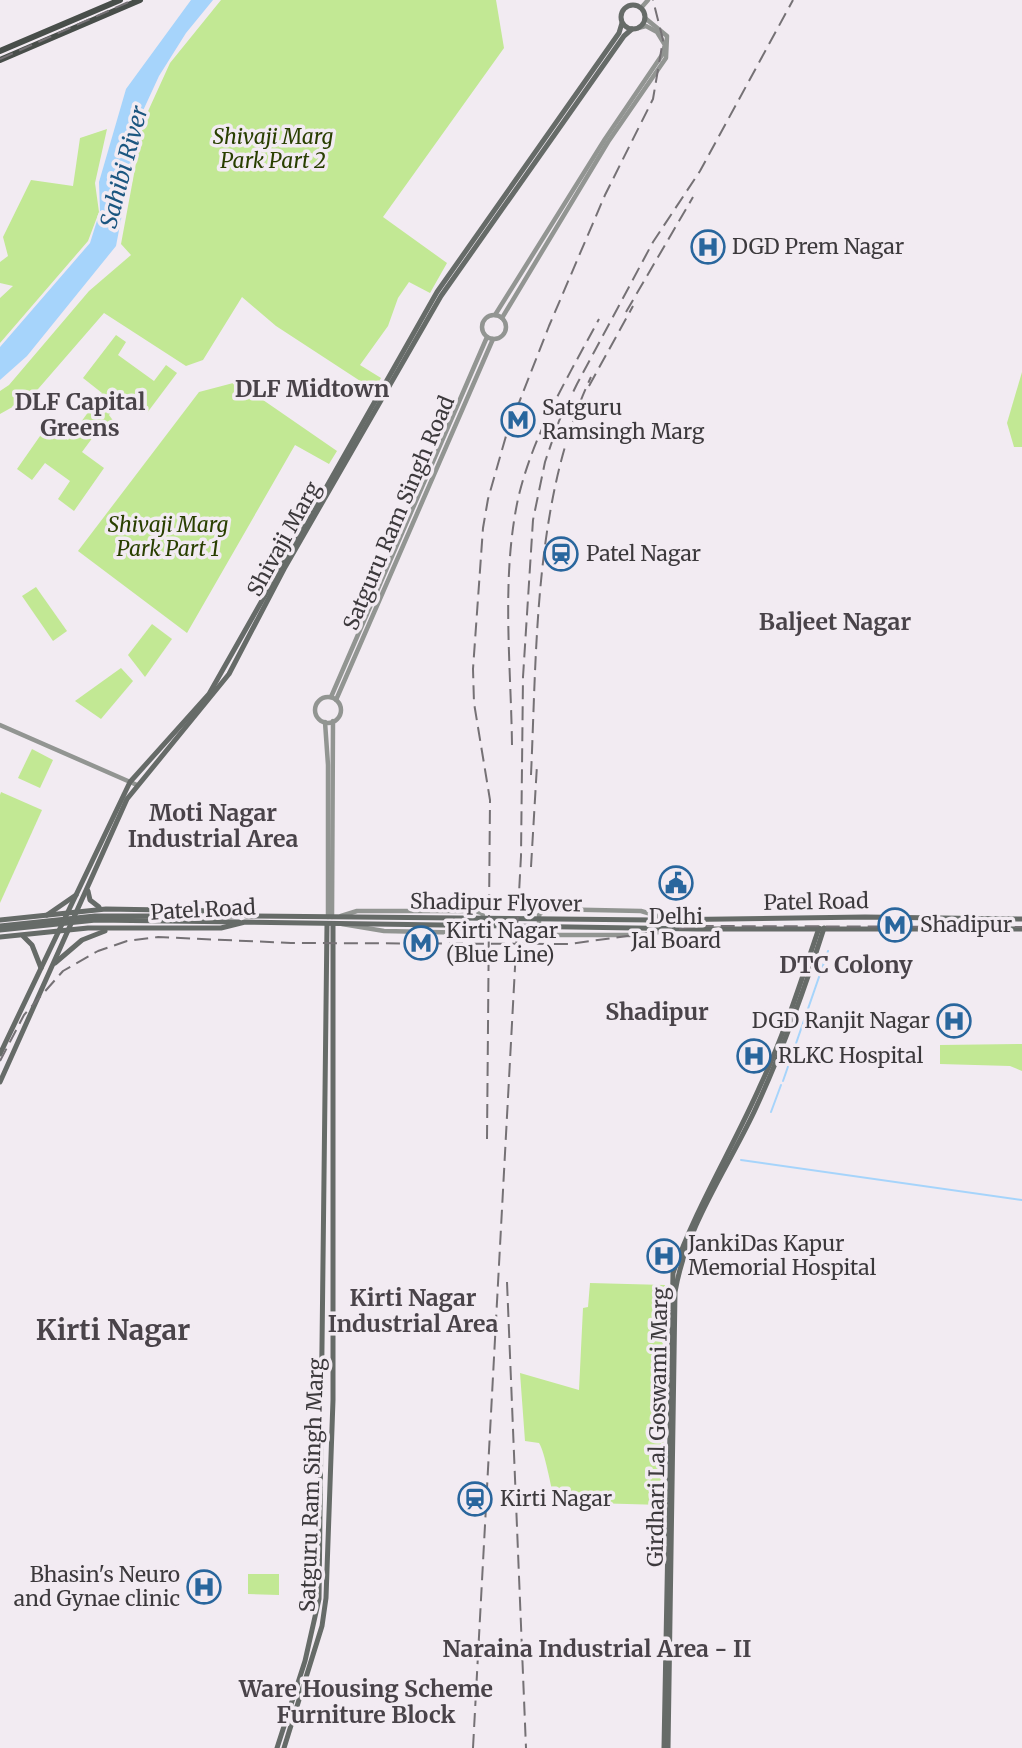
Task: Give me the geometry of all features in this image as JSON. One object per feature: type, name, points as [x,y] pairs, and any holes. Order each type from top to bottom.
[{"type":"main road","points":[[0,51],[120,0]]},
{"type":"main road","points":[[0,60],[140,0]]},
{"type":"main road","points":[[622,0],[622,23],[635,29],[645,18],[641,8],[631,3],[623,10]]},
{"type":"main road","name":"Shivaji Marg","points":[[0,1054],[130,782],[207,697],[437,292],[618,33],[622,23]]},
{"type":"main road","name":"Shivaji Marg","points":[[0,1082],[127,799],[210,701],[229,674],[284,569],[441,296],[608,59],[635,29]]},
{"type":"main road","points":[[88,887],[92,903],[106,909]]},
{"type":"main road","points":[[44,917],[77,894]]},
{"type":"main road","name":"Patel Road","points":[[0,920],[106,909],[222,911],[246,919],[330,920],[341,916]]},
{"type":"main road","points":[[118,909],[108,918],[118,928]]},
{"type":"main road","points":[[0,928],[95,916],[246,919]]},
{"type":"main road","name":"Shadipur Flyover","points":[[341,916],[402,921]]},
{"type":"main road","name":"Girdhari Lal Goswami Marg","points":[[666,1748],[675,1292],[678,1275],[697,1223],[768,1082],[798,1008],[823,918]]},
{"type":"main road","name":"Patel Road","points":[[0,937],[118,928],[221,928],[246,919]]},
{"type":"main road","name":"Patel Road","points":[[652,920],[1022,919]]},
{"type":"main road","points":[[8,920],[8,937]]},
{"type":"main road","name":"Patel Road","points":[[330,920],[340,924]]},
{"type":"main road","name":"Satguru Ram Singh Marg","points":[[277,1748],[305,1661],[319,1599],[330,920]]},
{"type":"main road","name":"Satguru Ram Singh Marg","points":[[284,1748],[323,1626],[326,1598],[333,1400],[330,920]]},
{"type":"main road","name":"Shadipur Flyover","points":[[597,923],[652,920]]},
{"type":"main road","name":"Shadipur Flyover","points":[[340,924],[402,921],[597,923],[675,928]]},
{"type":"main road","points":[[52,965],[93,933],[118,928]]},
{"type":"main road","name":"Patel Road","points":[[675,928],[1022,929]]},
{"type":"main road","points":[[22,935],[32,944],[41,968]]},
{"type":"street","points":[[641,8],[648,0]]},
{"type":"street","points":[[502,318],[608,142],[666,58],[667,36],[645,18]]},
{"type":"street","points":[[495,315],[505,322],[505,333],[490,338],[483,333],[484,321],[495,315],[605,139],[662,55],[665,45],[657,32],[646,26],[635,29]]},
{"type":"street","name":"Satguru Ram Singh Road","points":[[333,699],[490,338]]},
{"type":"street","points":[[330,920],[332,722],[341,710],[333,699],[319,701],[316,715],[325,722],[332,722]]},
{"type":"street","points":[[325,722],[330,920]]},
{"type":"street","points":[[0,725],[137,785]]},
{"type":"street","points":[[673,920],[641,911],[545,909],[539,915],[539,928],[542,934],[553,936],[645,935],[675,928]]},
{"type":"street","points":[[340,924],[384,932],[475,933],[482,931],[485,922],[482,913],[475,911],[357,911],[341,916]]},
{"type":"green space","name":"Shivaji Marg Park Part 2","points":[[221,0],[496,0],[504,48],[383,217],[447,263],[430,293],[409,282],[398,298],[388,326],[360,365],[381,378],[374,390],[276,326],[242,297],[203,360],[186,366],[104,313],[32,396],[0,414],[0,391],[9,385],[89,291],[131,255],[121,244],[144,120],[170,63]]},
{"type":"green space","points":[[107,129],[95,183],[99,212],[88,241],[0,343],[0,298],[13,286],[0,283],[0,262],[8,256],[3,237],[31,180],[73,186],[80,138]]},
{"type":"green space","points":[[116,335],[126,342],[118,355],[154,381],[166,365],[177,373],[147,413],[123,396],[109,415],[117,426],[109,437],[96,433],[82,452],[104,468],[74,511],[58,499],[70,481],[45,463],[32,480],[17,469],[47,426],[68,440],[102,393],[83,378]]},
{"type":"green space","points":[[1022,372],[1022,447],[1014,447],[1007,423]]},
{"type":"green space","name":"Shivaji Marg Park Part 1","points":[[237,382],[337,451],[329,464],[295,445],[187,633],[78,551],[199,392]]},
{"type":"green space","points":[[36,587],[67,631],[53,641],[22,596]]},
{"type":"green space","points":[[152,624],[172,639],[145,677],[128,655]]},
{"type":"green space","points":[[121,668],[133,681],[101,719],[75,701]]},
{"type":"green space","points":[[32,749],[53,760],[40,788],[18,778]]},
{"type":"green space","points":[[1,792],[42,810],[0,903],[0,795]]},
{"type":"green space","points":[[1022,1044],[1022,1071],[1010,1066],[940,1064],[940,1045]]},
{"type":"green space","points":[[590,1283],[665,1285],[663,1505],[555,1502],[539,1443],[525,1441],[520,1373],[579,1390],[583,1308],[588,1307]]},
{"type":"green space","points":[[248,1574],[279,1574],[279,1595],[248,1594]]},
{"type":"water","name":"Sahibi River","points":[[191,0],[213,0],[186,33],[159,76],[141,115],[116,246],[27,356],[0,380],[0,347],[90,243],[100,211],[99,182],[126,89]]},
{"type":"waterway","points":[[783,1081],[828,951]]},
{"type":"waterway","points":[[771,1112],[781,1085]]},
{"type":"waterway","points":[[741,1160],[1022,1200]]},
{"type":"railway","points":[[0,59],[133,0]]},
{"type":"railway","points":[[487,1139],[490,800],[474,703],[473,669],[483,528],[488,499],[506,436],[549,326],[605,195],[653,99],[663,40],[653,0]]},
{"type":"railway","points":[[473,1748],[521,856],[523,677],[533,520],[545,462],[559,421],[577,384],[653,242],[700,171],[793,0]]},
{"type":"railway","points":[[626,312],[693,197]]},
{"type":"railway","points":[[589,386],[633,306]]},
{"type":"railway","points":[[512,745],[508,591],[518,499],[542,429],[599,319]]},
{"type":"railway","points":[[531,775],[538,623],[549,522],[558,472],[572,423],[591,377]]},
{"type":"railway","points":[[531,867],[537,765]]},
{"type":"railway","points":[[0,1061],[24,1015],[63,971],[98,951],[127,941],[158,937],[291,943],[569,944],[700,926],[1022,927]]},
{"type":"railway","points":[[507,1282],[526,1748]]},
{"type":"place","name":"DGD Prem Nagar","points":[[708,247]]},
{"type":"place","name":"Satguru Ramsingh Marg","points":[[518,420]]},
{"type":"place","name":"Patel Nagar","points":[[561,554]]},
{"type":"place","name":"Delhi Jal Board","points":[[676,883]]},
{"type":"place","name":"Shadipur","points":[[895,925]]},
{"type":"place","name":"Kirti Nagar (Blue Line)","points":[[421,943]]},
{"type":"place","name":"DGD Ranjit Nagar","points":[[954,1021]]},
{"type":"place","name":"RLKC Hospital","points":[[754,1056]]},
{"type":"place","name":"JankiDas Kapur Memorial Hospital","points":[[664,1256]]},
{"type":"place","name":"Kirti Nagar","points":[[475,1499]]},
{"type":"place","name":"Bhasin's Neuro and Gynae clinic","points":[[204,1587]]},
{"type":"district","name":"DLF Midtown","points":[[312,389]]},
{"type":"district","name":"DLF Capital Greens","points":[[80,415]]},
{"type":"district","name":"Baljeet Nagar","points":[[835,622]]},
{"type":"district","name":"Moti Nagar Industrial Area","points":[[213,826]]},
{"type":"district","name":"DTC Colony","points":[[846,965]]},
{"type":"district","name":"Shadipur","points":[[657,1012]]},
{"type":"district","name":"Kirti Nagar Industrial Area","points":[[413,1311]]},
{"type":"district","name":"Kirti Nagar","points":[[113,1330]]},
{"type":"district","name":"Naraina Industrial Area - II","points":[[597,1649]]},
{"type":"district","name":"Ware Housing Scheme Furniture Block","points":[[366,1702]]}]
